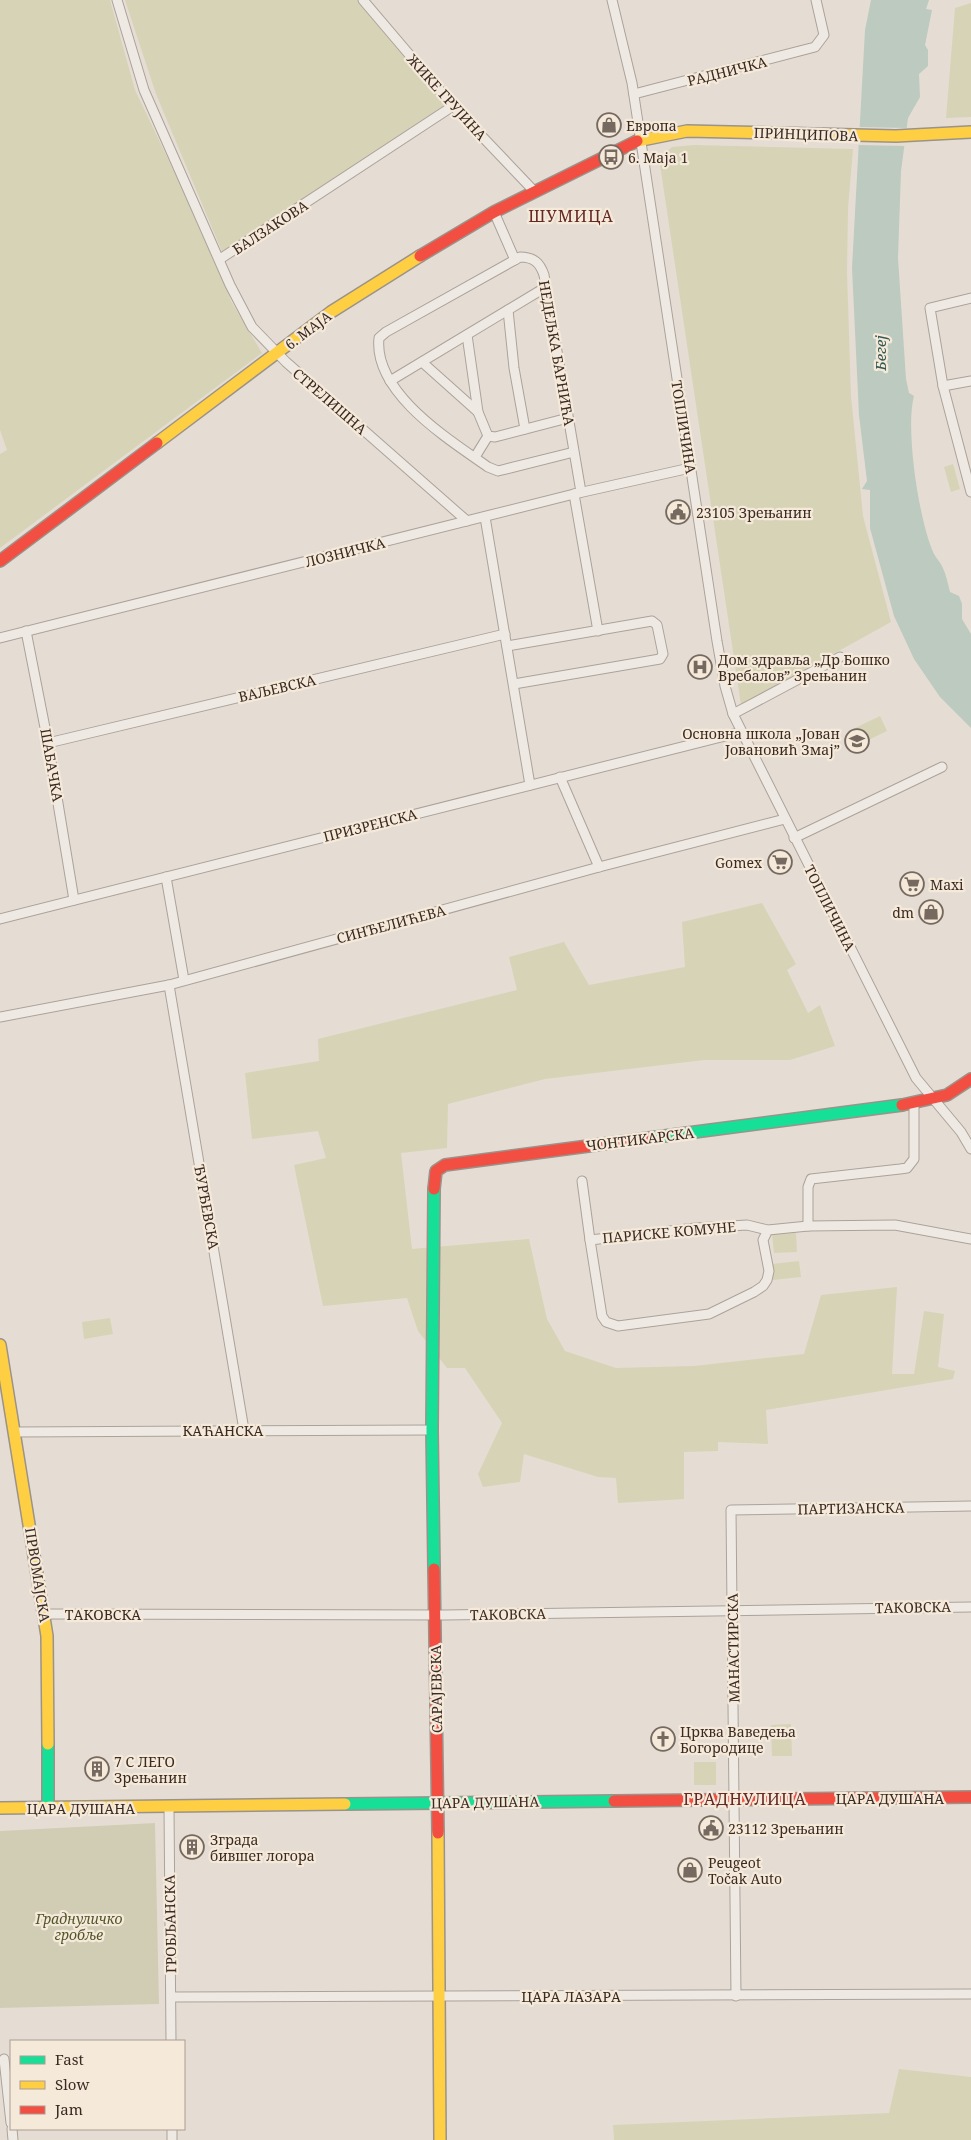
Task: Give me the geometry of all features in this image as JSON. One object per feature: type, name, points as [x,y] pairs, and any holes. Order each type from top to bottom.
[{"type":"street","name":"БАЛЗАКОВА","points":[[117,0],[144,90],[220,259],[453,106]]},
{"type":"street","name":"ЖИКЕ ГРУЈИНА","points":[[363,0],[453,106],[534,191]]},
{"type":"street","points":[[612,0],[634,94],[641,139]]},
{"type":"street","name":"РАДНИЧКА","points":[[634,94],[739,68],[809,49],[819,44],[824,36],[816,0]]},
{"type":"street","name":"ПРИНЦИПОВА","points":[[641,139],[687,131],[896,136],[971,132]]},
{"type":"street","name":"6. МАЈА","points":[[0,561],[341,305],[494,212],[641,139]]},
{"type":"street","name":"ТОПЛИЧИНА","points":[[641,139],[690,468],[722,668],[733,714],[916,1078],[961,1132],[971,1149]]},
{"type":"street","points":[[494,212],[515,260],[382,334],[378,346],[380,359],[390,381],[404,400],[475,458],[498,471],[574,452]]},
{"type":"street","name":"НЕДЕЉКА БАРНИЋА","points":[[515,260],[524,257],[538,262],[544,275],[574,452],[577,493],[598,631]]},
{"type":"street","name":"СТРЕЛИШНА","points":[[220,259],[245,316],[252,327],[277,354],[467,521]]},
{"type":"street","points":[[390,381],[546,287]]},
{"type":"street","points":[[970,488],[943,386],[930,308],[971,298]]},
{"type":"street","points":[[508,310],[514,368],[525,429]]},
{"type":"street","points":[[467,335],[478,412],[488,436]]},
{"type":"street","points":[[422,362],[478,412]]},
{"type":"street","points":[[943,386],[971,381]]},
{"type":"street","points":[[488,436],[496,437],[568,418]]},
{"type":"street","points":[[475,458],[488,436]]},
{"type":"street","name":"ЛОЗНИЧКА","points":[[0,638],[484,518],[577,493],[690,468]]},
{"type":"street","points":[[484,518],[506,634],[530,785]]},
{"type":"street","points":[[507,646],[652,621],[657,625],[663,654],[660,659],[514,684]]},
{"type":"street","name":"ШАБАЧКА","points":[[26,631],[48,743],[74,900]]},
{"type":"street","name":"ВАЉЕВСКА","points":[[48,743],[506,634]]},
{"type":"street","points":[[733,714],[840,657]]},
{"type":"street","name":"ПРИЗРЕНСКА","points":[[0,918],[741,732]]},
{"type":"street","points":[[794,838],[942,767]]},
{"type":"street","points":[[560,777],[599,867]]},
{"type":"street","name":"СИНЂЕЛИЋЕВА","points":[[0,1017],[169,985],[599,867],[785,820]]},
{"type":"street","points":[[166,877],[184,980]]},
{"type":"street","name":"ЂУРЂЕВСКА","points":[[169,985],[244,1430]]},
{"type":"street","name":"ЧОНТИКАРСКА","points":[[433,1238],[434,1177],[439,1168],[445,1165],[914,1103],[947,1095],[971,1079]]},
{"type":"street","points":[[808,1226],[808,1187],[811,1178],[900,1169],[910,1165],[914,1159],[914,1103]]},
{"type":"street","name":"ПАРИСКЕ КОМУНЕ","points":[[582,1182],[590,1240],[600,1310],[606,1322],[618,1326],[709,1314],[763,1286],[769,1271],[763,1240],[768,1230],[747,1225],[696,1228],[590,1240]]},
{"type":"street","points":[[768,1230],[808,1226],[895,1225],[971,1239]]},
{"type":"street","name":"САРАЈЕВСКА","points":[[433,1238],[432,1430],[438,1803],[440,2140]]},
{"type":"street","name":"ПРВОМАЈСКА","points":[[0,1345],[44,1614],[49,1694],[48,1807]]},
{"type":"street","name":"КАЋАНСКА","points":[[14,1432],[432,1430]]},
{"type":"street","name":"ПАРТИЗАНСКА","points":[[731,1510],[971,1506]]},
{"type":"street","name":"МАНАСТИРСКА","points":[[731,1510],[736,1996]]},
{"type":"street","name":"ТАКОВСКА","points":[[44,1614],[434,1615],[971,1607]]},
{"type":"street","name":"ЦАРА ДУШАНА","points":[[0,1808],[971,1797]]},
{"type":"street","name":"ГРОБЉАНСКА","points":[[169,1807],[171,2040]]},
{"type":"street","name":"ЦАРА ЛАЗАРА","points":[[171,1997],[971,1994]]},
{"type":"street","points":[[4,2059],[10,2114]]},
{"type":"shaded area","points":[[0,0],[110,0],[135,90],[220,267],[231,301],[262,353],[0,548],[0,454],[7,450],[0,430]]},
{"type":"shaded area","points":[[125,0],[362,0],[444,100],[443,109],[223,254],[156,94]]},
{"type":"shaded area","points":[[971,3],[971,117],[946,118],[955,8]]},
{"type":"shaded area","points":[[694,145],[853,149],[848,208],[847,272],[851,396],[863,516],[891,622],[741,705],[659,158],[672,147]]},
{"type":"shaded area","points":[[953,464],[960,489],[951,492],[944,467]]},
{"type":"shaded area","points":[[880,716],[887,731],[860,744],[853,729]]},
{"type":"shaded area","points":[[762,903],[796,964],[787,970],[808,1013],[820,1005],[835,1046],[790,1060],[704,1060],[545,1079],[448,1104],[447,1148],[401,1153],[412,1249],[529,1239],[547,1319],[565,1351],[616,1368],[694,1366],[804,1354],[821,1295],[897,1287],[892,1374],[914,1374],[924,1311],[944,1314],[938,1367],[955,1371],[953,1379],[766,1410],[768,1444],[718,1442],[718,1451],[684,1452],[684,1499],[618,1503],[616,1478],[598,1477],[524,1454],[520,1482],[483,1487],[478,1474],[502,1423],[465,1368],[447,1368],[418,1331],[407,1298],[323,1306],[294,1165],[326,1158],[318,1131],[252,1139],[245,1073],[319,1061],[318,1039],[517,990],[509,957],[564,942],[589,985],[685,967],[682,922]]},
{"type":"shaded area","points":[[796,1233],[797,1252],[774,1253],[772,1234]]},
{"type":"shaded area","points":[[799,1261],[801,1277],[773,1280],[772,1264]]},
{"type":"shaded area","points":[[110,1318],[113,1334],[84,1339],[82,1322]]},
{"type":"shaded area","points":[[791,1724],[792,1756],[772,1756],[771,1725]]},
{"type":"shaded area","points":[[694,1762],[716,1762],[716,1785],[694,1785]]},
{"type":"shaded area","points":[[899,2069],[971,2077],[971,2140],[614,2140],[613,2125],[889,2113]]},
{"type":"green space","name":"Граднуличко гробље","points":[[155,1823],[159,2004],[0,2008],[0,1831]]},
{"type":"water","name":"Бегеј","points":[[871,0],[929,0],[926,9],[932,10],[925,45],[928,50],[928,66],[919,74],[920,97],[908,118],[901,171],[898,258],[906,379],[909,393],[914,396],[911,430],[915,475],[928,539],[934,554],[941,564],[950,592],[959,596],[962,604],[962,619],[971,634],[971,728],[940,697],[914,659],[894,616],[870,528],[870,490],[862,489],[867,481],[859,415],[852,268],[865,30]]},
{"type":"pier","points":[[857,127],[909,128],[907,146],[856,145]]},
{"type":"traffic: fast","points":[[649,1138],[902,1105]]},
{"type":"traffic: fast","points":[[434,1189],[432,1430],[434,1569]]},
{"type":"traffic: fast","points":[[48,1744],[48,1807]]},
{"type":"traffic: fast","points":[[345,1804],[614,1801]]},
{"type":"traffic: slow","points":[[637,141],[687,131],[896,136],[971,132]]},
{"type":"traffic: slow","points":[[157,443],[331,312],[420,256]]},
{"type":"traffic: slow","points":[[0,1345],[47,1636],[48,1744]]},
{"type":"traffic: slow","points":[[0,1808],[345,1804]]},
{"type":"traffic: slow","points":[[438,1833],[440,2140]]},
{"type":"traffic: jam","points":[[420,256],[494,212],[637,141]]},
{"type":"traffic: jam","points":[[0,561],[157,443]]},
{"type":"traffic: jam","points":[[902,1105],[947,1095],[971,1079]]},
{"type":"traffic: jam","points":[[434,1189],[436,1171],[445,1165],[649,1138]]},
{"type":"traffic: jam","points":[[434,1569],[438,1833]]},
{"type":"traffic: jam","points":[[614,1801],[971,1797]]},
{"type":"place","name":"Европа","points":[[609,125]]},
{"type":"place","name":"6. Маја 1","points":[[611,157]]},
{"type":"place","name":"23105 Зрењанин","points":[[678,512]]},
{"type":"place","name":"Дом здравља „Др Бошко Вребалов” Зрењанин","points":[[700,667]]},
{"type":"place","name":"Основна школа „Јован Јовановић Змај”","points":[[857,741]]},
{"type":"place","name":"Gomex","points":[[780,862]]},
{"type":"place","name":"Maxi","points":[[912,884]]},
{"type":"place","name":"dm","points":[[931,912]]},
{"type":"place","name":"Црква Ваведења Богородице","points":[[663,1739]]},
{"type":"place","name":"7 С ЛЕГО Зрењанин","points":[[97,1769]]},
{"type":"place","name":"23112 Зрењанин","points":[[711,1828]]},
{"type":"place","name":"Зграда бившег логора","points":[[192,1847]]},
{"type":"place","name":"Peugeot Točak Auto","points":[[690,1870]]},
{"type":"district","name":"ШУМИЦА","points":[[571,216]]},
{"type":"district","name":"ГРАДНУЛИЦА","points":[[745,1799]]}]
